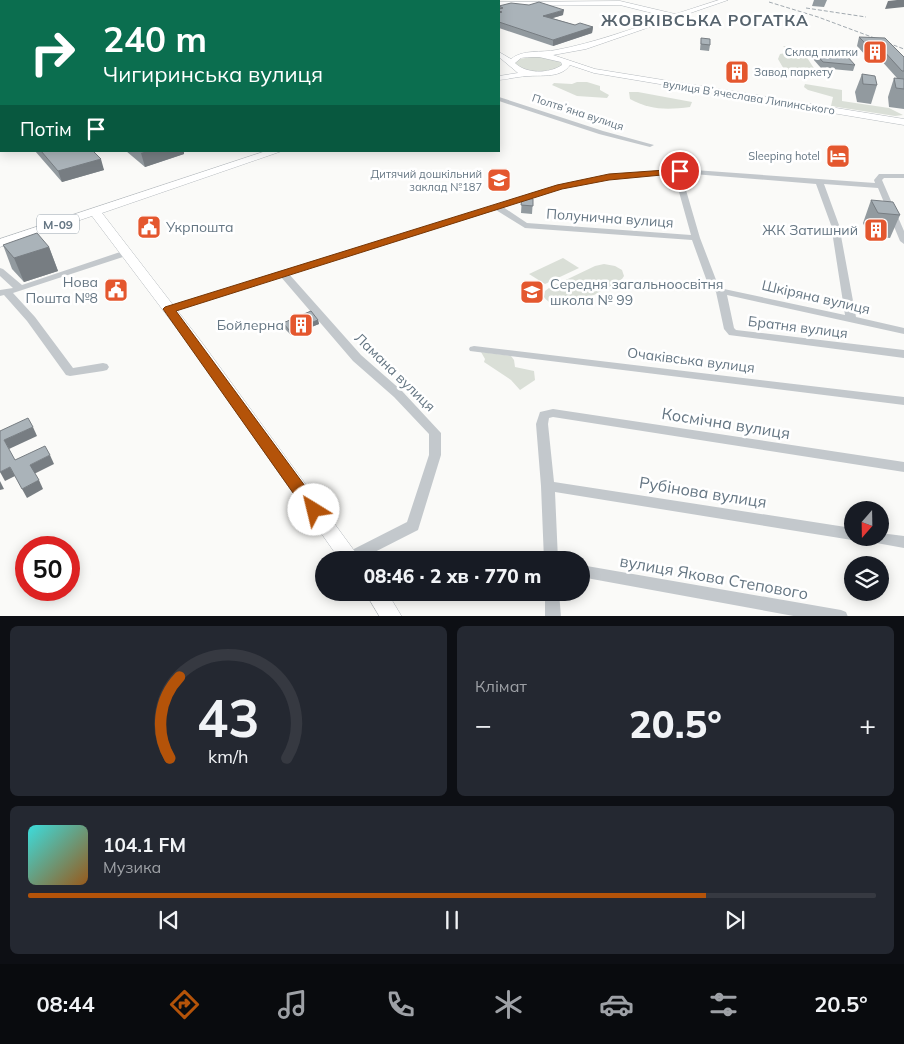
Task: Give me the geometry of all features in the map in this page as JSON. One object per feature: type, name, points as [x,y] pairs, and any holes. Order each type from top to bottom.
[{"type":"main road","points":[[501,78],[508,72],[511,64],[518,57],[566,52],[725,0]]},
{"type":"main road","points":[[500,4],[620,3],[674,16]]},
{"type":"main road","points":[[501,78],[549,73],[564,68],[566,52]]},
{"type":"main road","points":[[500,54],[505,57],[516,69],[525,72],[549,73]]},
{"type":"main road","name":"вулиця Вʼячеслава Липинського","points":[[539,55],[556,57],[564,62],[594,71],[904,122]]},
{"type":"main road","name":"вулиця Вʼячеслава Липинського","points":[[549,73],[594,71]]},
{"type":"main road","name":"М-09","points":[[0,243],[270,152]]},
{"type":"main road","points":[[95,212],[169,309],[344,551]]},
{"type":"main road","points":[[381,601],[392,616]]},
{"type":"street","name":"Полтвʼяна вулиця","points":[[500,99],[601,132],[650,145]]},
{"type":"street","points":[[169,309],[560,187],[609,177],[678,172],[880,186]]},
{"type":"street","name":"Полунична вулиця","points":[[678,172],[696,238],[714,287],[721,291]]},
{"type":"street","points":[[904,176],[882,176],[878,180],[904,241]]},
{"type":"street","points":[[819,181],[835,225],[851,320]]},
{"type":"street","name":"Полунична вулиця","points":[[497,207],[525,225],[696,238]]},
{"type":"street","points":[[3,292],[20,289],[126,253]]},
{"type":"street","points":[[0,271],[20,289]]},
{"type":"street","name":"Ламана вулиця","points":[[284,274],[357,358],[398,394],[435,433],[435,455],[413,526],[365,551]]},
{"type":"street","name":"Шкіряна вулиця","points":[[721,291],[904,331]]},
{"type":"street","name":"Братня вулиця","points":[[721,291],[729,330],[733,333],[904,354]]},
{"type":"street","points":[[3,292],[31,319],[70,372],[104,367]]},
{"type":"street","name":"Очаківська вулиця","points":[[474,349],[904,401]]},
{"type":"street","name":"Космічна вулиця","points":[[548,486],[542,424],[544,415],[553,414],[904,466]]},
{"type":"street","points":[[548,486],[551,551]]},
{"type":"street","name":"Рубінова вулиця","points":[[548,486],[844,533]]},
{"type":"street","points":[[889,540],[904,542]]},
{"type":"street","name":"вулиця Якова Степового","points":[[590,573],[841,616]]},
{"type":"street","points":[[552,601],[553,616]]},
{"type":"shaded area","points":[[783,46],[789,47],[791,52],[806,56],[817,73],[802,74],[785,71],[778,59],[780,54],[786,53],[786,49]]},
{"type":"shaded area","points":[[538,56],[558,60],[562,65],[558,69],[535,72],[520,67],[515,63],[519,59]]},
{"type":"shaded area","points":[[587,82],[600,86],[600,90],[609,95],[607,98],[577,96],[552,85],[554,83],[572,84]]},
{"type":"shaded area","points":[[805,84],[842,90],[842,101],[889,108],[903,115],[895,116],[831,106],[833,97],[808,90],[804,87]]},
{"type":"shaded area","points":[[629,92],[692,102],[690,107],[674,109],[652,107],[630,99]]},
{"type":"shaded area","points":[[563,258],[579,268],[545,284],[529,274]]},
{"type":"shaded area","points":[[604,264],[615,266],[622,270],[624,276],[622,279],[594,295],[571,304],[560,305],[551,303],[544,297],[545,291],[549,288],[595,266]]},
{"type":"shaded area","points":[[481,352],[511,356],[515,367],[534,371],[535,380],[520,390],[511,380],[484,362],[485,359]]},
{"type":"building","points":[[539,2],[564,10],[543,16],[575,25],[580,23],[593,27],[553,40],[500,22],[500,13],[502,12],[500,9],[503,8],[500,6],[511,3],[529,5]]},
{"type":"building","points":[[859,37],[885,38],[904,57],[904,71],[882,49],[871,49]]},
{"type":"building","points":[[701,38],[710,39],[710,45],[701,44]]},
{"type":"building","points":[[815,53],[846,55],[855,65],[823,62]]},
{"type":"building","points":[[862,74],[875,76],[877,85],[863,84]]},
{"type":"building","points":[[894,78],[904,79],[904,89],[896,88]]},
{"type":"building","points":[[42,152],[94,152],[101,159],[58,171]]},
{"type":"building","points":[[522,198],[533,199],[533,206],[521,205]]},
{"type":"building","points":[[871,200],[893,202],[900,215],[878,213]]},
{"type":"building","points":[[37,233],[49,247],[14,258],[3,245]]},
{"type":"building","points":[[311,311],[318,320],[290,331],[283,323]]},
{"type":"building","points":[[28,418],[33,427],[4,440],[15,460],[45,446],[50,455],[30,465],[39,480],[22,489],[10,467],[0,472],[0,431]]},
{"type":"railway","points":[[769,2],[818,17],[904,49]]},
{"type":"railway","points":[[806,8],[866,17]]},
{"type":"place","name":"Склад плитки","points":[[875,52]]},
{"type":"place","name":"Завод паркету","points":[[737,72]]},
{"type":"place","name":"Sleeping hotel","points":[[838,156]]},
{"type":"place","name":"Дитячий дошкільний заклад №187","points":[[499,180]]},
{"type":"place","name":"Укрпошта","points":[[149,227]]},
{"type":"place","name":"ЖК Затишний","points":[[876,230]]},
{"type":"place","name":"Нова Пошта №8","points":[[116,290]]},
{"type":"place","name":"Середня загальноосвітня школа № 99","points":[[532,292]]},
{"type":"place","name":"Бойлерна","points":[[301,325]]},
{"type":"district","name":"ЖОВКІВСЬКА РОГАТКА","points":[[705,20]]},
{"type":"route","points":[[314,510],[169,309],[560,187],[609,177],[680,171]]}]
